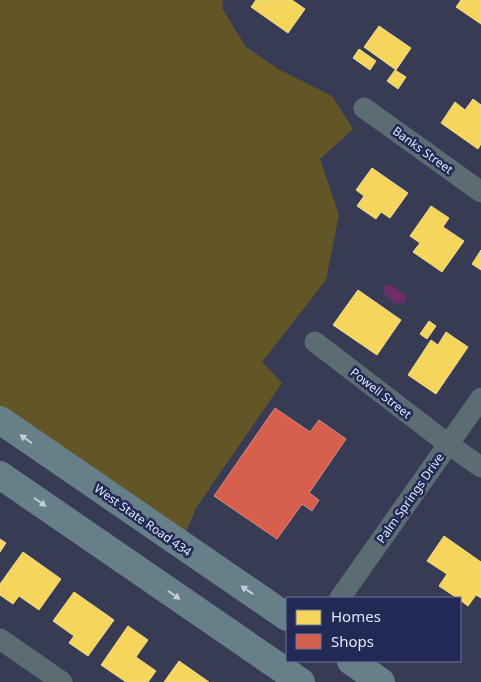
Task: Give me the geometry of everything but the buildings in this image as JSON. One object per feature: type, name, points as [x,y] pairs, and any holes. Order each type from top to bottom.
[{"type":"main road","name":"West State Road 434","points":[[0,420],[286,617]]},
{"type":"main road","points":[[0,475],[291,674]]},
{"type":"main road","points":[[352,662],[381,682]]},
{"type":"street","name":"Banks Street","points":[[364,108],[481,192]]},
{"type":"street","name":"Powell Street","points":[[315,342],[481,467]]},
{"type":"street","name":"Palm Springs Drive","points":[[341,597],[481,398]]},
{"type":"street","points":[[0,639],[62,682]]},
{"type":"shaded area","points":[[0,0],[223,0],[222,8],[246,47],[280,70],[332,96],[353,129],[320,159],[339,215],[326,280],[262,362],[282,383],[196,508],[184,536],[0,408]]},
{"type":"shaded area","points":[[390,284],[406,296],[405,302],[394,304],[383,293],[384,286]]}]
